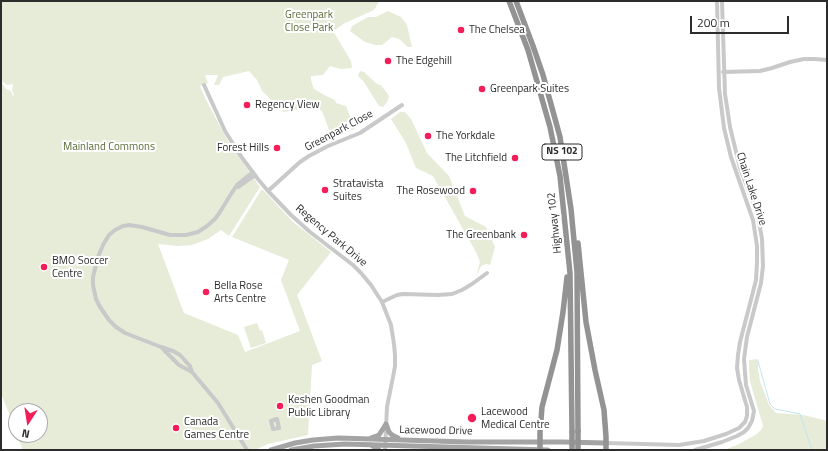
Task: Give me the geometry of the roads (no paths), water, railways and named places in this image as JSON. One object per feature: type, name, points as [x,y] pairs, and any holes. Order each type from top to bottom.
[{"type":"highway","name":"Highway 102","points":[[509,1],[528,50],[550,127],[560,176],[570,272],[575,431],[578,450]]},
{"type":"highway","name":"Highway 102","points":[[516,1],[543,76],[560,137],[571,209],[577,272],[575,431],[572,450]]},
{"type":"highway","points":[[560,137],[575,216],[586,322],[604,410],[606,450]]},
{"type":"highway","points":[[540,450],[540,420],[542,407],[557,350],[567,277],[560,176]]},
{"type":"main road","points":[[370,439],[379,435],[386,424]]},
{"type":"main road","points":[[386,424],[389,432],[402,443],[391,450]]},
{"type":"main road","name":"Lacewood Drive","points":[[271,450],[295,443],[338,438],[370,439],[385,444]]},
{"type":"main road","name":"Lacewood Drive","points":[[456,446],[540,442],[606,443]]},
{"type":"main road","name":"Lacewood Drive","points":[[291,450],[314,446],[345,444],[402,443],[548,450]]},
{"type":"main road","points":[[367,444],[376,447],[379,450]]},
{"type":"street","name":"Chain Lake Drive","points":[[717,1],[718,72],[720,104],[725,135],[735,172],[750,212],[757,246],[754,288],[738,355],[737,368],[747,410],[746,420],[742,426]]},
{"type":"street","name":"Chain Lake Drive","points":[[695,450],[738,436],[751,424],[754,411],[746,385],[744,359],[746,337],[762,275],[762,239],[757,214],[740,165],[730,127],[725,94],[722,1]]},
{"type":"street","points":[[718,72],[760,71],[790,62],[814,59],[827,60]]},
{"type":"street","name":"Regency Park Drive","points":[[204,85],[225,131],[254,174],[291,215],[310,232],[353,265],[371,285],[382,302],[391,325],[395,355],[395,366],[388,399],[385,444]]},
{"type":"street","name":"Greenpark Close","points":[[268,191],[300,162],[309,156],[328,146],[360,133],[402,105]]},
{"type":"street","points":[[247,450],[222,409],[192,372],[190,366],[180,356],[173,351],[125,333],[109,320],[100,308],[94,292],[93,277],[103,244],[113,231],[129,225],[142,227],[170,236],[186,235],[198,232],[215,219],[240,182],[254,174]]},
{"type":"street","points":[[382,302],[403,294],[452,294],[462,290],[487,273]]},
{"type":"street","points":[[161,347],[179,365],[192,372]]},
{"type":"street","name":"Lacewood Drive","points":[[606,443],[662,445],[690,444],[726,434],[742,426]]},
{"type":"waterway","points":[[758,361],[770,404],[775,409],[800,414],[812,450]]},
{"type":"place","name":"The Chelsea","points":[[461,30]]},
{"type":"place","name":"The Edgehill","points":[[388,61]]},
{"type":"place","name":"Greenpark Suites","points":[[482,89]]},
{"type":"place","name":"Regency View","points":[[247,105]]},
{"type":"place","name":"The Yorkdale","points":[[428,136]]},
{"type":"place","name":"Forest Hills","points":[[277,148]]},
{"type":"place","name":"The Litchfield","points":[[515,158]]},
{"type":"place","name":"Stratavista Suites","points":[[325,190]]},
{"type":"place","name":"The Rosewood","points":[[473,191]]},
{"type":"place","name":"The Greenbank","points":[[524,235]]},
{"type":"place","name":"BMO Soccer Centre","points":[[44,267]]},
{"type":"place","name":"Bella Rose Arts Centre","points":[[206,292]]},
{"type":"place","name":"Keshen Goodman Public Library","points":[[280,406]]},
{"type":"place","name":"Lacewood Medical Centre","points":[[472,418]]},
{"type":"place","name":"Canada Games Centre","points":[[176,428]]},
{"type":"park label","name":"Greenpark Close Park","points":[[309,21]]},
{"type":"park label","name":"Mainland Commons","points":[[109,147]]}]
